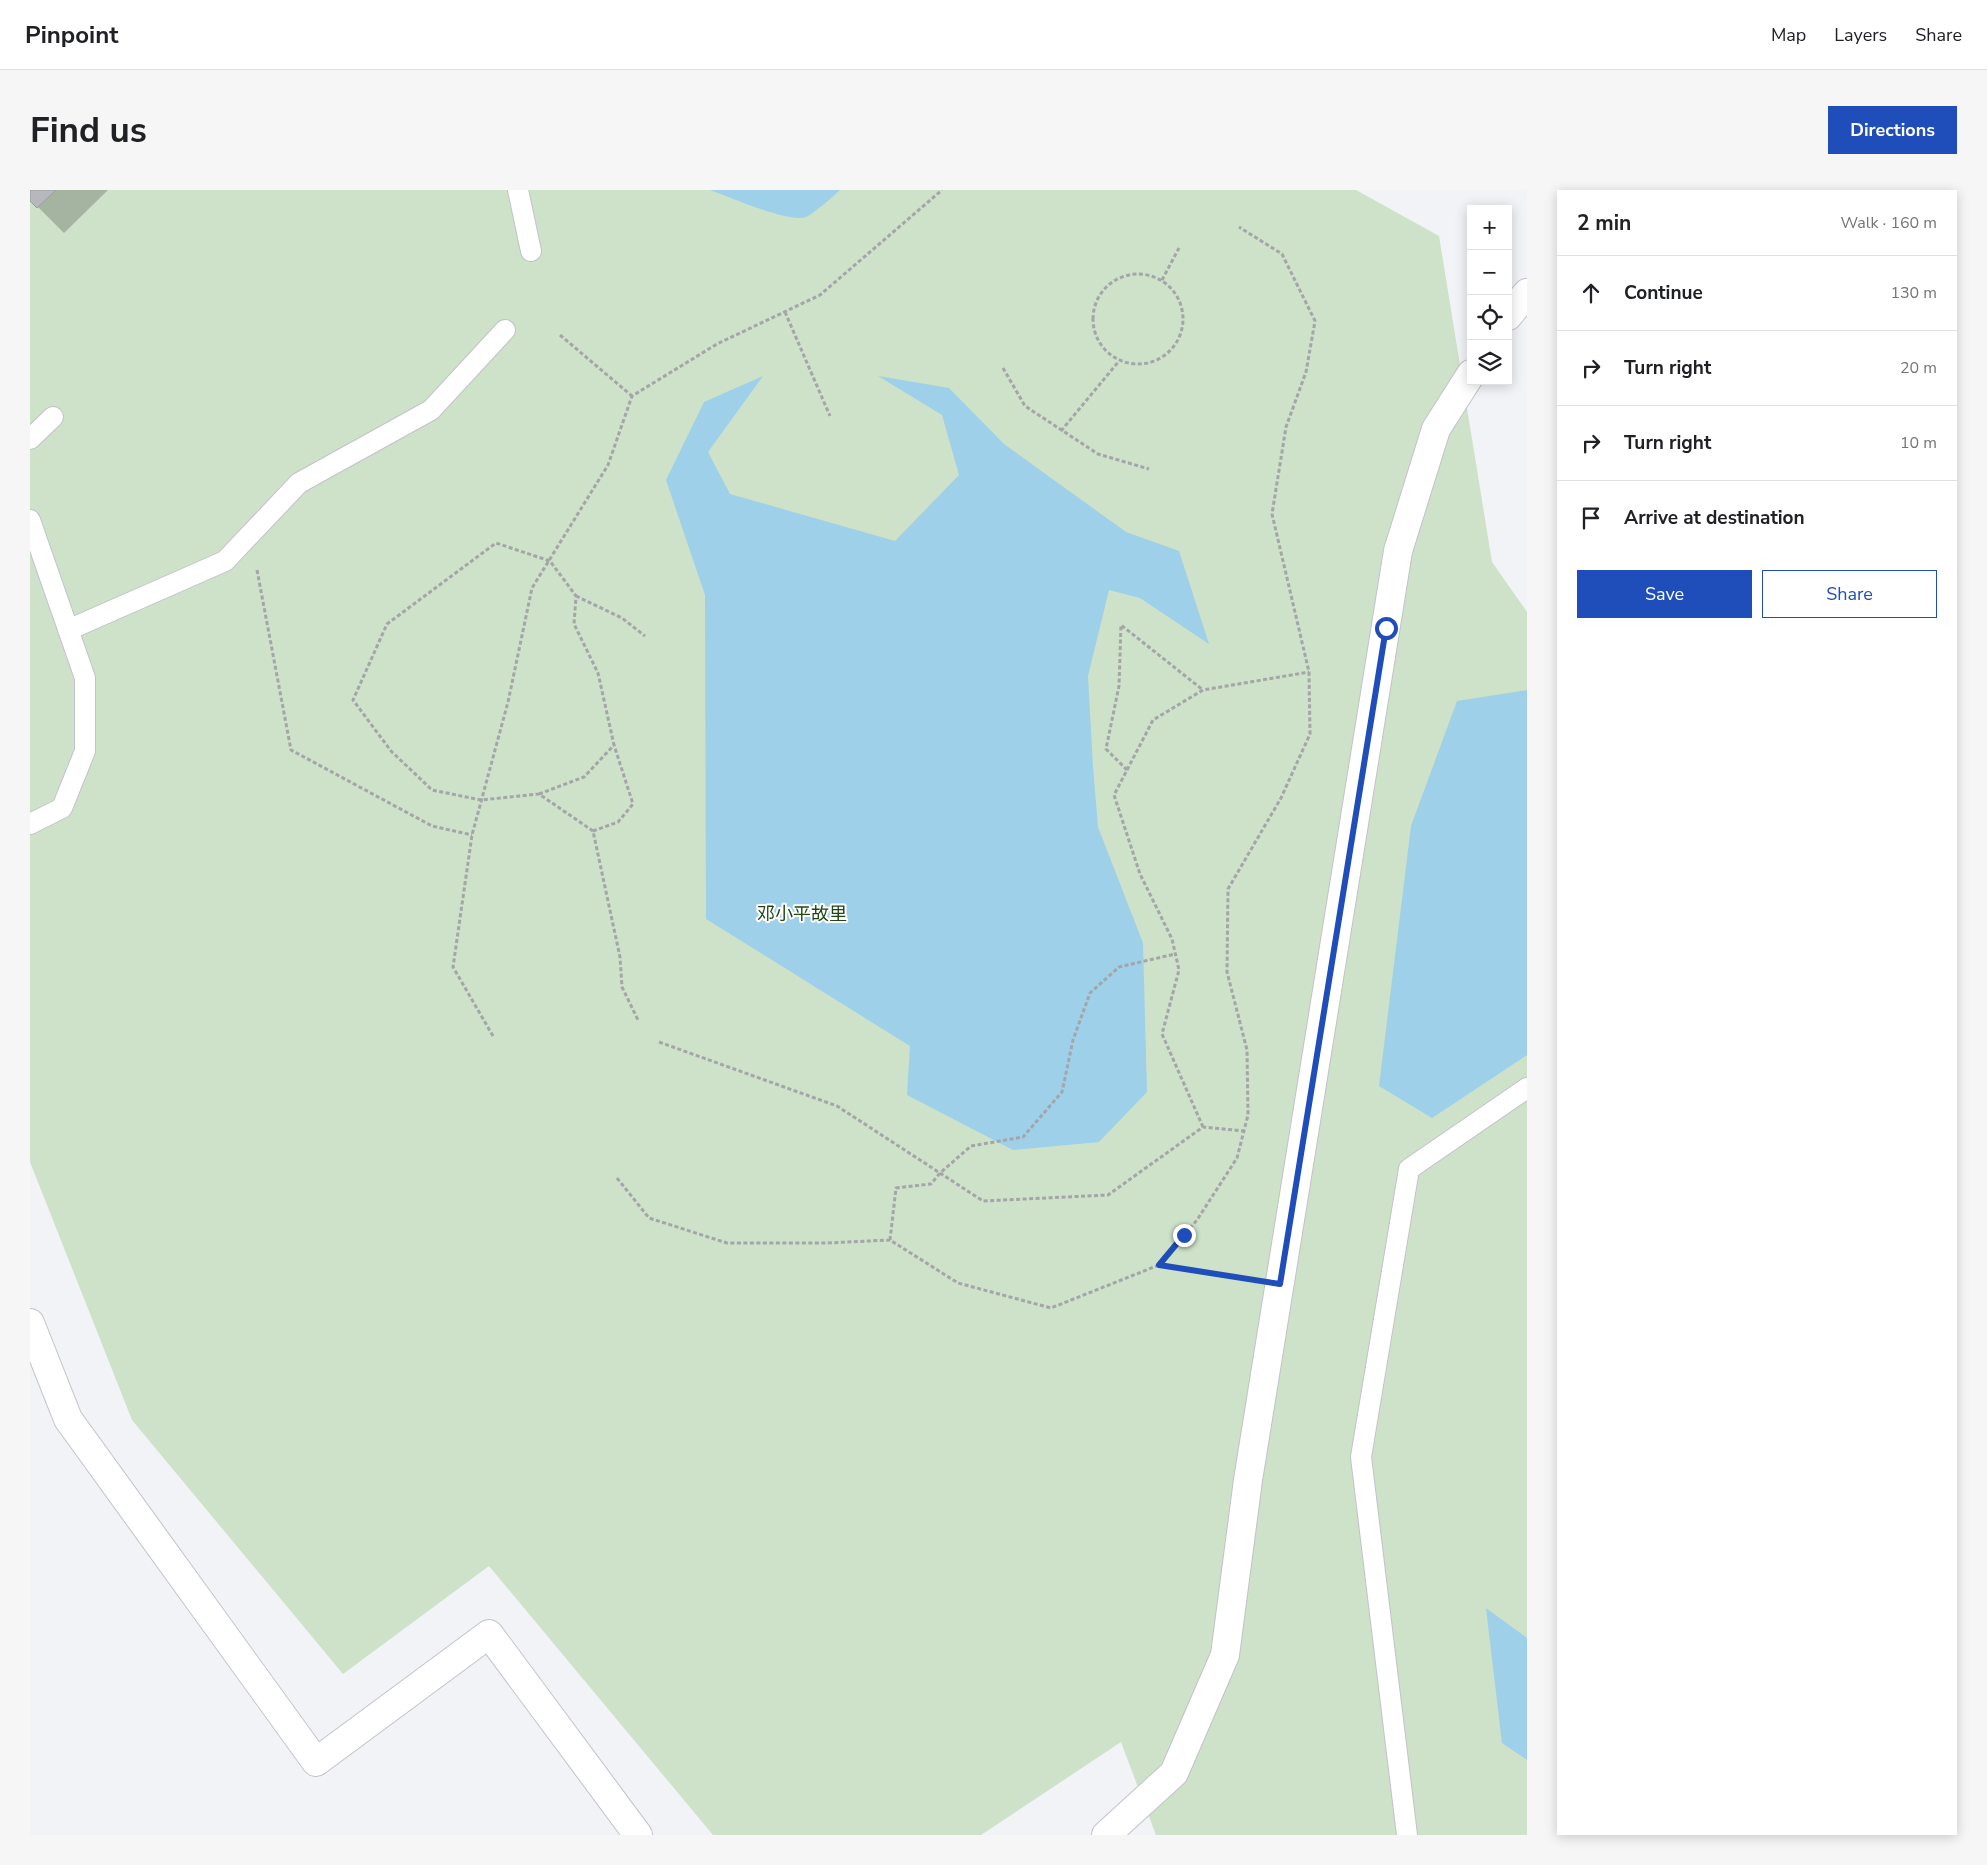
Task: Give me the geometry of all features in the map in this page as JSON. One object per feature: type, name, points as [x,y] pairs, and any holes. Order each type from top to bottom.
[{"type":"street","points":[[1512,311],[1527,293]]},
{"type":"street","points":[[1106,1835],[1174,1773],[1225,1655],[1248,1480],[1398,551],[1436,429],[1467,380]]},
{"type":"street","points":[[30,1323],[68,1419],[316,1762],[489,1634],[638,1835]]},
{"type":"lane","points":[[518,190],[531,251]]},
{"type":"lane","points":[[68,630],[225,561],[299,483],[431,410],[505,330]]},
{"type":"lane","points":[[30,439],[52,417]]},
{"type":"lane","points":[[30,520],[85,678],[85,751],[62,808],[30,824]]},
{"type":"lane","points":[[1407,1835],[1361,1457],[1409,1168],[1527,1088]]},
{"type":"path","points":[[493,1036],[453,967],[472,835],[508,702],[532,588],[608,465],[632,396],[717,344],[820,295],[942,190]]},
{"type":"path","points":[[617,1178],[649,1218],[727,1243],[827,1243],[890,1240],[958,1283],[1051,1308],[1159,1265],[1197,1220],[1237,1158],[1248,1115],[1247,1050],[1227,972],[1228,889],[1281,798],[1310,734],[1309,672],[1272,514],[1286,427],[1306,372],[1315,320],[1282,254],[1239,227]]},
{"type":"path","points":[[1162,280],[1179,248]]},
{"type":"path","points":[[1133,273],[1148,275],[1162,280],[1173,290],[1180,302],[1183,318],[1181,332],[1174,346],[1163,356],[1150,363],[1134,365],[1120,361],[1107,353],[1097,341],[1092,326],[1092,312],[1097,298],[1106,286],[1119,277],[1133,273]]},
{"type":"path","points":[[785,312],[830,416]]},
{"type":"path","points":[[560,335],[632,396]]},
{"type":"path","points":[[1061,431],[1120,361]]},
{"type":"path","points":[[1003,368],[1025,406],[1098,454],[1149,470]]},
{"type":"path","points":[[250,535],[291,750],[432,826],[472,835]]},
{"type":"path","points":[[614,744],[584,777],[539,794],[481,800],[432,790],[390,751],[353,700],[388,624],[496,543],[550,561],[576,596],[622,618],[645,636]]},
{"type":"path","points":[[576,596],[574,624],[598,673],[614,744],[633,804],[618,822],[593,831]]},
{"type":"path","points":[[1127,770],[1106,750],[1119,686],[1121,624],[1204,690]]},
{"type":"path","points":[[1202,1127],[1162,1034],[1178,970],[1172,939],[1140,874],[1114,795],[1153,720],[1204,690],[1309,672]]},
{"type":"path","points":[[539,794],[593,831],[620,957],[622,986],[638,1020]]},
{"type":"path","points":[[890,1240],[896,1188],[931,1184],[940,1173],[971,1146],[1024,1137],[1062,1092],[1073,1040],[1090,993],[1119,967],[1175,954]]},
{"type":"path","points":[[659,1042],[837,1106],[983,1201],[1108,1195],[1202,1127],[1244,1131]]},
{"type":"path","points":[[1159,1265],[1280,1284]]},
{"type":"green space","name":"邓小平故里","points":[[30,190],[1356,190],[1439,236],[1492,562],[1527,612],[1527,1835],[1156,1835],[1121,1742],[981,1835],[713,1835],[489,1566],[343,1674],[132,1420],[30,1162]]},
{"type":"water","points":[[710,190],[840,190],[806,217],[798,218],[773,213]]},
{"type":"water","points":[[763,376],[708,452],[730,494],[895,541],[959,475],[942,415],[878,376],[949,388],[1004,444],[1126,532],[1179,551],[1209,644],[1140,598],[1109,590],[1088,676],[1098,827],[1143,943],[1147,1092],[1099,1142],[1013,1150],[907,1095],[910,1046],[706,919],[705,595],[666,480],[704,402]]},
{"type":"water","points":[[1527,690],[1527,1055],[1432,1118],[1379,1086],[1411,826],[1457,701]]},
{"type":"water","points":[[1486,1608],[1527,1638],[1527,1760],[1502,1743]]},
{"type":"building","points":[[30,190],[56,190],[37,208],[30,201]]},
{"type":"route","points":[[1184,1235],[1159,1265],[1280,1284],[1386,628]]}]
